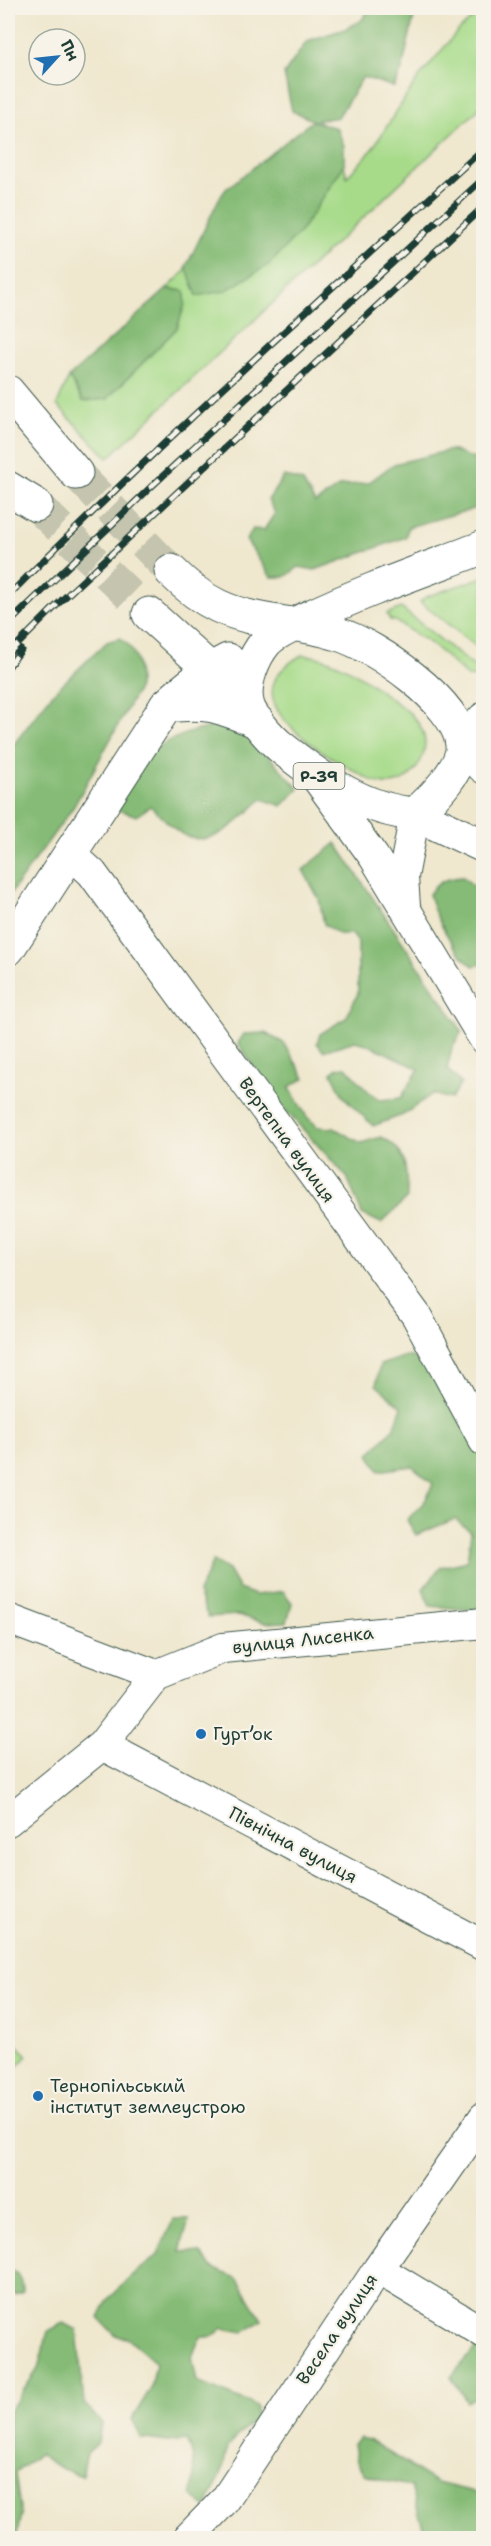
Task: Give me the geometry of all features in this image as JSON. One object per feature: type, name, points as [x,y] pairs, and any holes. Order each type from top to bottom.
[{"type":"main road","points":[[8,392],[76,473]]},
{"type":"main road","points":[[8,488],[36,506]]},
{"type":"main road","points":[[8,950],[166,706],[209,670],[342,601],[483,548]]},
{"type":"main road","points":[[171,571],[192,591],[219,606],[253,618],[280,632],[336,633],[364,644],[392,661],[436,700],[473,756]]},
{"type":"main road","points":[[166,706],[170,675],[168,652],[154,619],[252,712]]},
{"type":"main road","points":[[252,712],[249,679],[255,660],[280,632]]},
{"type":"main road","name":"Р-39","points":[[166,706],[195,703],[252,712],[278,745],[311,771],[362,802],[391,812],[415,814]]},
{"type":"main road","points":[[483,719],[473,756],[455,768],[431,801],[415,814],[483,846]]},
{"type":"street","points":[[311,771],[367,847],[405,906],[428,950],[483,1039]]},
{"type":"street","points":[[405,906],[403,877],[415,814]]},
{"type":"street","name":"Вертепна вулиця","points":[[70,853],[92,873],[416,1316],[483,1441]]},
{"type":"street","points":[[8,1619],[156,1675],[102,1745],[8,1821]]},
{"type":"street","name":"вулиця Лисенка","points":[[156,1675],[223,1648],[483,1623]]},
{"type":"street","name":"Північна вулиця","points":[[102,1745],[483,1946]]},
{"type":"street","name":"Весела вулиця","points":[[188,2538],[225,2500],[378,2269],[483,2117]]},
{"type":"street","points":[[378,2269],[483,2333]]},
{"type":"green space","points":[[370,8],[416,8],[402,69],[394,87],[363,77],[338,117],[314,121],[292,111],[284,74],[307,41],[345,29],[361,21]]},
{"type":"green space","points":[[483,9],[483,105],[108,458],[57,405],[69,377],[83,401],[107,399],[177,328],[185,304],[185,291],[167,289],[187,269],[198,296],[301,231],[344,165],[347,177],[371,151],[417,80],[457,32]]},
{"type":"green space","points":[[312,121],[337,128],[344,146],[344,165],[301,231],[270,264],[225,291],[197,296],[186,267],[219,199],[226,189]]},
{"type":"green space","points":[[167,289],[185,291],[185,304],[177,328],[107,399],[83,401],[69,377]]},
{"type":"green space","points":[[451,450],[477,460],[483,473],[481,507],[408,527],[406,537],[315,570],[299,567],[285,577],[271,577],[246,540],[253,529],[264,530],[275,513],[268,500],[284,476],[303,482],[315,503],[340,486],[368,483],[394,464]]},
{"type":"green space","points":[[484,577],[483,652],[420,602],[426,597]]},
{"type":"green space","points":[[401,608],[482,673],[479,678],[468,677],[433,645],[390,620],[387,614]]},
{"type":"green space","points":[[120,638],[134,654],[139,673],[139,687],[74,806],[8,897],[8,752],[52,694],[107,642]]},
{"type":"green space","points":[[302,655],[317,657],[346,668],[410,713],[422,730],[425,744],[421,761],[410,775],[395,783],[375,782],[325,753],[293,729],[281,715],[273,700],[273,685],[282,670]]},
{"type":"green space","points":[[238,723],[299,789],[282,806],[262,799],[236,823],[216,836],[205,839],[182,834],[150,806],[137,816],[118,810],[113,800],[129,775],[161,745],[198,730]]},
{"type":"green space","points":[[336,843],[462,1031],[452,1048],[447,1069],[461,1083],[451,1099],[432,1094],[403,1115],[373,1126],[343,1096],[332,1073],[337,1068],[346,1067],[368,1091],[380,1100],[401,1098],[419,1069],[370,1045],[355,1041],[323,1051],[317,1043],[320,1034],[346,1018],[358,993],[358,942],[352,934],[339,934],[324,924],[319,899],[303,870]]},
{"type":"green space","points":[[463,877],[483,894],[483,964],[474,966],[460,953],[446,934],[429,894],[443,881]]},
{"type":"green space","points":[[265,1033],[284,1043],[305,1078],[289,1087],[307,1117],[318,1127],[334,1128],[361,1143],[381,1137],[397,1148],[406,1170],[407,1198],[381,1223],[362,1214],[347,1177],[275,1099],[238,1043],[244,1034]]},
{"type":"green space","points":[[406,1356],[452,1365],[483,1430],[483,1611],[430,1606],[423,1589],[441,1567],[467,1561],[471,1532],[455,1519],[416,1535],[407,1520],[425,1501],[433,1484],[412,1466],[379,1471],[369,1454],[394,1428],[402,1407],[376,1385],[380,1365]]},
{"type":"green space","points":[[213,1561],[228,1570],[239,1589],[256,1595],[283,1591],[292,1603],[287,1622],[265,1623],[238,1615],[208,1617],[198,1593]]},
{"type":"green space","points":[[16,2043],[28,2056],[8,2075],[8,2051]]},
{"type":"green space","points":[[173,2219],[189,2219],[180,2251],[201,2253],[214,2269],[237,2278],[262,2320],[244,2332],[223,2328],[212,2337],[200,2337],[192,2357],[197,2382],[257,2406],[256,2418],[227,2447],[223,2469],[206,2509],[192,2494],[194,2467],[187,2440],[168,2442],[141,2438],[132,2419],[151,2388],[156,2363],[128,2339],[115,2335],[99,2318],[108,2300],[133,2275],[158,2255]]},
{"type":"green space","points":[[8,2270],[20,2277],[23,2292],[15,2295],[8,2290]]},
{"type":"green space","points":[[64,2323],[77,2330],[84,2403],[101,2423],[98,2443],[87,2453],[82,2476],[60,2468],[39,2454],[15,2473],[21,2515],[17,2534],[19,2538],[8,2538],[8,2413],[38,2369],[48,2331]]},
{"type":"green space","points":[[478,2345],[483,2345],[483,2392],[467,2402],[451,2377]]},
{"type":"green space","points":[[360,2438],[369,2440],[437,2483],[483,2494],[483,2538],[426,2538],[411,2487],[364,2474],[357,2462],[354,2444]]},
{"type":"tunnel","points":[[76,473],[171,571]]},
{"type":"tunnel","points":[[36,505],[149,614]]},
{"type":"railway","points":[[8,596],[184,425],[484,148]]},
{"type":"railway","points":[[8,624],[152,486],[484,178]]},
{"type":"railway","points":[[8,654],[63,599],[484,206]]},
{"type":"railway","points":[[8,667],[21,650]]},
{"type":"place","name":"Гурт’ок","points":[[201,1734]]},
{"type":"place","name":"Тернопільський інститут землеустрою","points":[[38,2096]]}]
